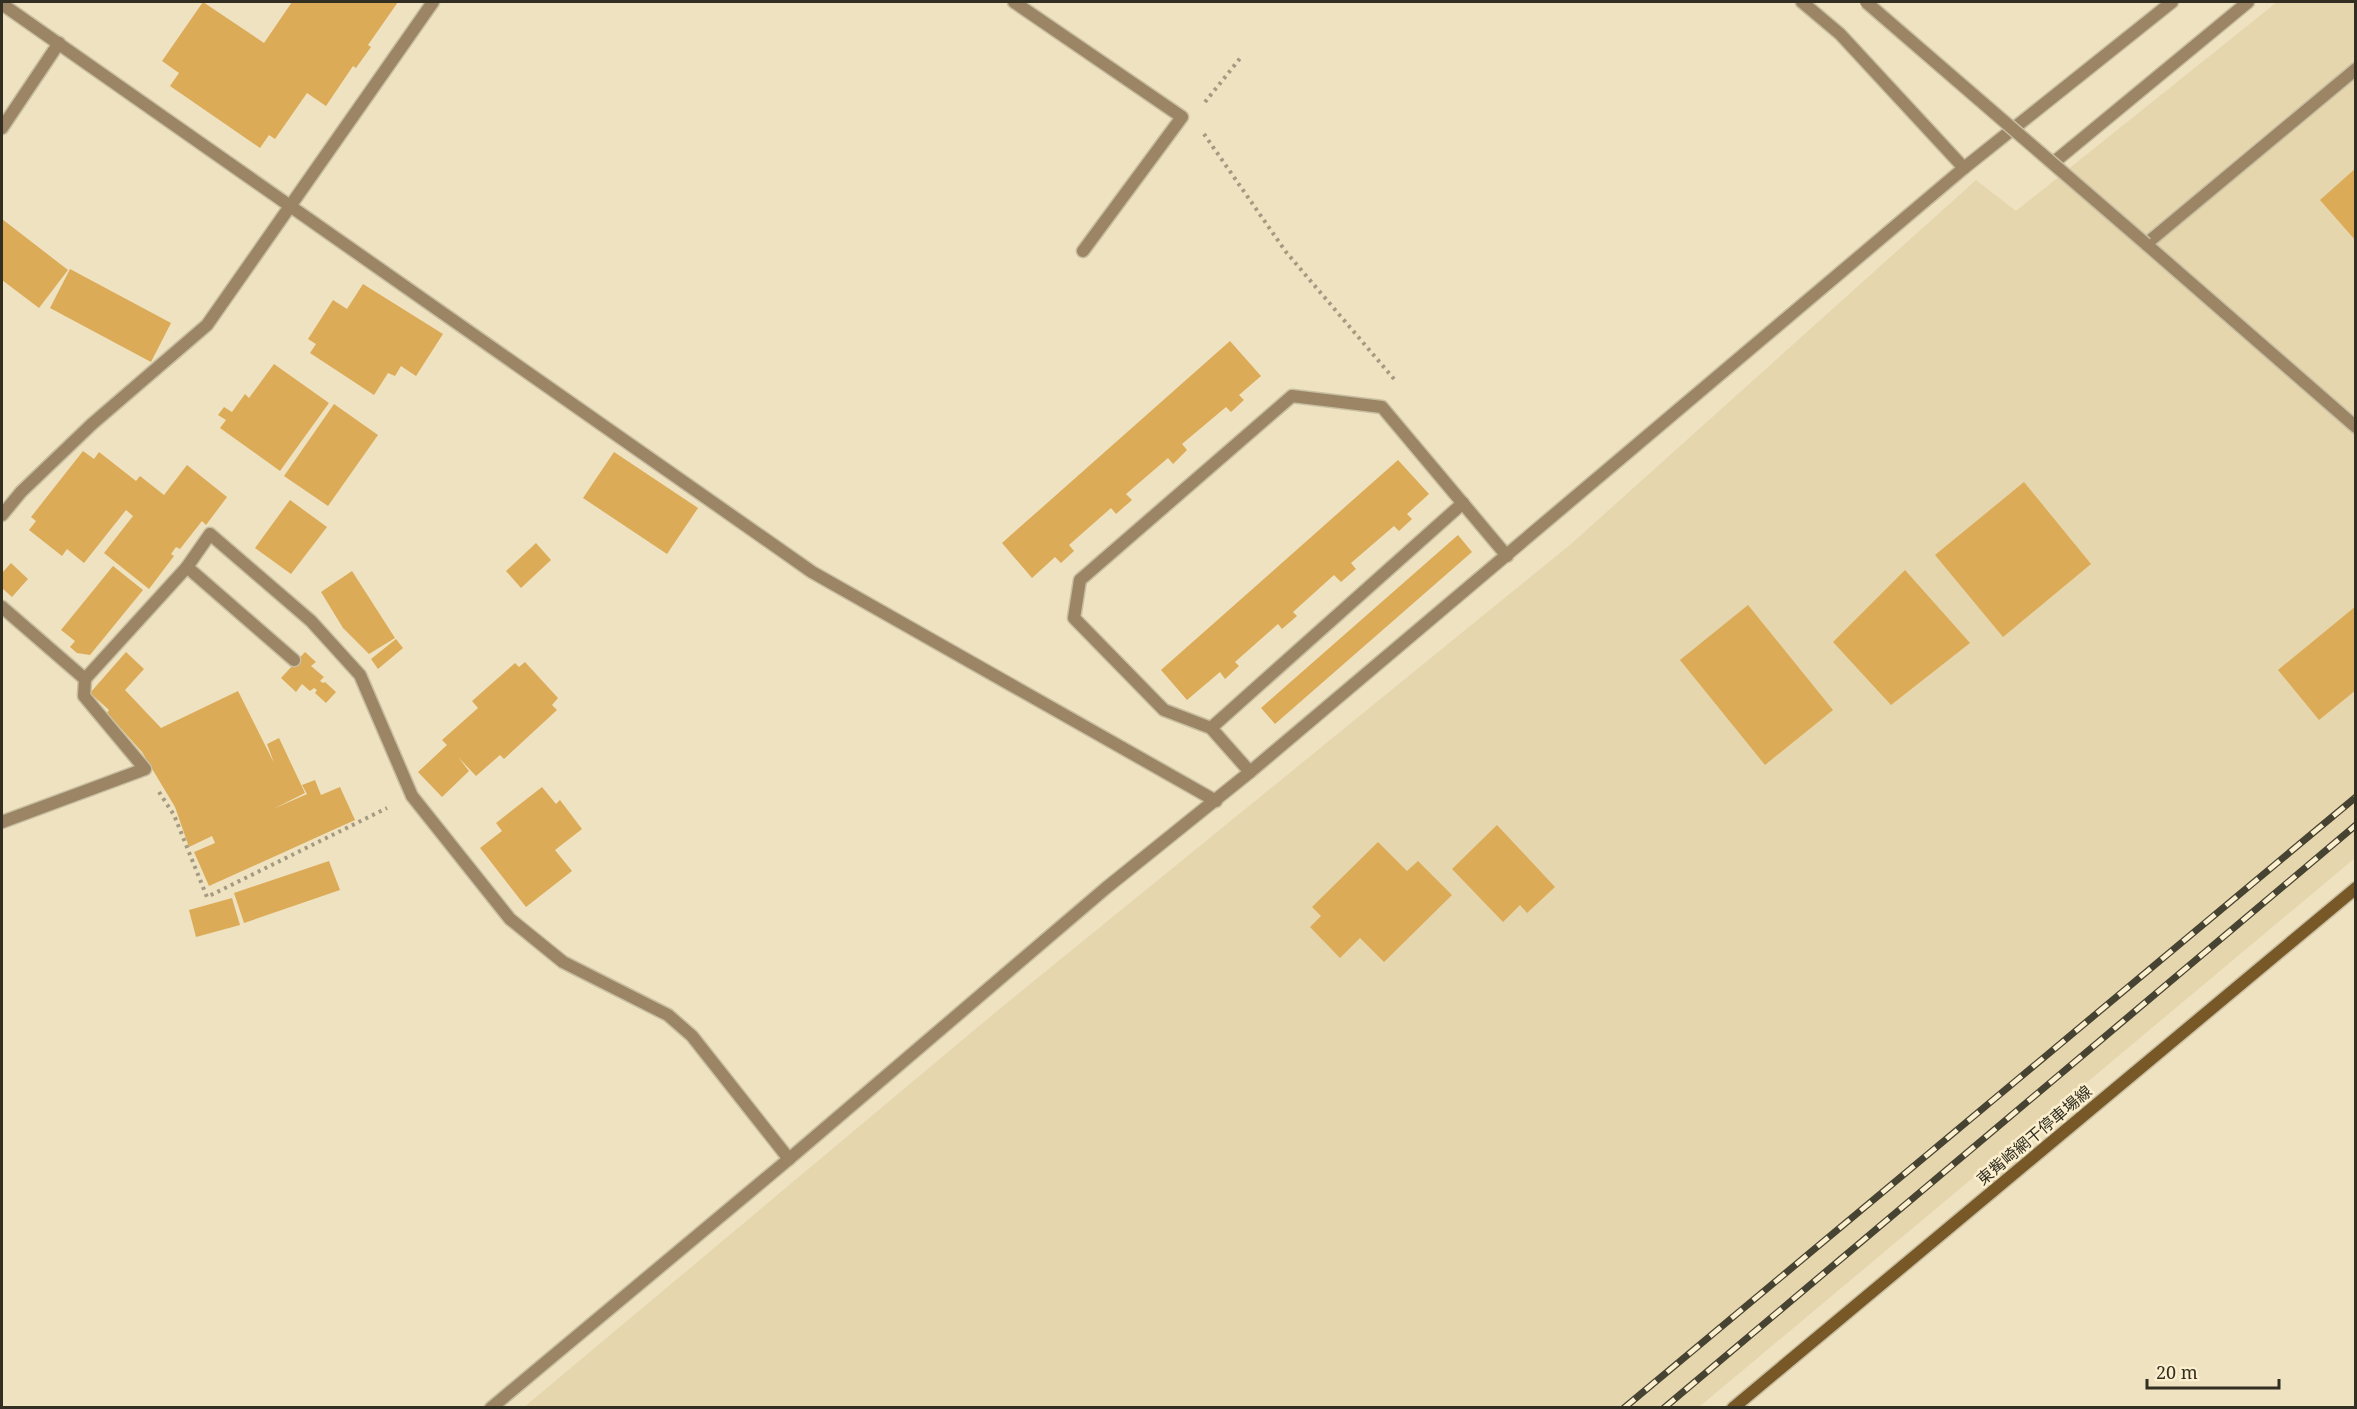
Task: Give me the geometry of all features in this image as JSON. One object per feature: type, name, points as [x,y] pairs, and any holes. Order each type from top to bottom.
[{"type":"main road","name":"東觜崎網干停車場線","points":[[1733,1407],[2355,888]]},
{"type":"street","points":[[2,515],[21,492],[92,424],[207,325],[433,2]]},
{"type":"street","points":[[1014,2],[1187,118],[1083,251]]},
{"type":"street","points":[[1802,2],[1840,34],[1964,168]]},
{"type":"street","points":[[1866,2],[2355,427]]},
{"type":"street","points":[[491,1407],[789,1159],[1106,888],[1216,801],[1964,168],[2172,2]]},
{"type":"street","points":[[2053,163],[2248,2]]},
{"type":"street","points":[[2,4],[812,572],[1216,801]]},
{"type":"street","points":[[2,128],[59,43]]},
{"type":"street","points":[[2146,244],[2355,69]]},
{"type":"street","points":[[1250,772],[1211,728],[1164,710],[1074,618],[1080,580],[1292,396],[1382,406],[1507,556]]},
{"type":"street","points":[[1211,728],[1463,503]]},
{"type":"street","points":[[2,822],[145,769],[84,696],[85,679],[187,567],[210,534],[311,621],[360,675],[412,796],[510,919],[563,962],[668,1015],[692,1036],[789,1159]]},
{"type":"street","points":[[187,567],[294,660]]},
{"type":"street","points":[[2,607],[85,679]]},
{"type":"path","points":[[1242,56],[1187,118],[1286,252],[1399,385]]},
{"type":"path","points":[[145,769],[174,815],[207,897],[412,796]]},
{"type":"shaded area","points":[[2277,2],[2355,2],[2355,858],[1699,1407],[523,1408],[997,1011],[1571,544],[1976,180],[2016,211]]},
{"type":"building","points":[[203,2],[264,43],[292,2],[398,2],[368,45],[371,47],[356,68],[353,66],[326,106],[307,93],[275,139],[269,135],[260,148],[170,86],[179,73],[162,61]]},
{"type":"building","points":[[2356,168],[2356,241],[2320,200]]},
{"type":"building","points":[[2,219],[68,270],[39,308],[2,280]]},
{"type":"building","points":[[70,269],[171,323],[151,362],[50,308]]},
{"type":"building","points":[[363,284],[443,334],[416,376],[401,366],[395,376],[388,373],[374,395],[310,353],[316,344],[308,339],[333,300],[347,309]]},
{"type":"building","points":[[1230,341],[1261,376],[1239,395],[1244,400],[1231,412],[1226,407],[1182,444],[1187,450],[1173,464],[1168,458],[1126,494],[1132,500],[1116,514],[1111,508],[1069,545],[1074,551],[1061,563],[1055,557],[1032,578],[1002,543]]},
{"type":"building","points":[[274,364],[329,403],[280,471],[220,428],[226,420],[218,415],[224,407],[232,412],[245,394],[249,398]]},
{"type":"building","points":[[334,404],[378,435],[328,506],[284,476]]},
{"type":"building","points":[[83,451],[94,459],[99,452],[136,481],[140,476],[164,495],[187,465],[227,497],[206,525],[202,521],[180,549],[176,547],[171,554],[174,556],[149,589],[104,553],[133,516],[126,510],[84,563],[67,549],[62,556],[29,530],[36,521],[31,517]]},
{"type":"building","points":[[614,452],[698,508],[667,554],[583,498]]},
{"type":"building","points":[[1398,460],[1429,494],[1407,514],[1412,519],[1399,531],[1394,526],[1351,563],[1356,569],[1341,582],[1334,575],[1293,612],[1297,616],[1282,629],[1278,624],[1235,662],[1239,666],[1225,679],[1220,672],[1187,700],[1161,670]]},
{"type":"building","points":[[2024,482],[2091,564],[2003,637],[1935,555]]},
{"type":"building","points":[[290,500],[327,527],[291,574],[255,548]]},
{"type":"building","points":[[1458,535],[1472,552],[1275,724],[1261,708]]},
{"type":"building","points":[[536,543],[551,560],[521,588],[506,571]]},
{"type":"building","points":[[11,563],[28,579],[12,597],[2,588],[2,573]]},
{"type":"building","points":[[113,566],[143,590],[90,655],[77,653],[70,647],[75,641],[61,630]]},
{"type":"building","points":[[1905,570],[1970,643],[1891,705],[1833,642]]},
{"type":"building","points":[[352,571],[395,638],[369,654],[343,628],[321,592]]},
{"type":"building","points":[[1748,605],[1833,710],[1765,765],[1680,660]]},
{"type":"building","points":[[2356,606],[2356,690],[2319,720],[2278,670]]},
{"type":"building","points":[[396,639],[403,648],[378,669],[371,659]]},
{"type":"building","points":[[126,652],[144,669],[125,690],[161,728],[238,691],[274,763],[267,744],[279,738],[305,793],[273,809],[307,794],[302,785],[315,780],[321,795],[340,787],[355,820],[209,886],[194,852],[215,843],[212,836],[189,847],[175,807],[142,752],[107,713],[109,710],[90,693]]},
{"type":"building","points":[[305,652],[316,662],[311,666],[324,677],[320,681],[325,682],[336,692],[326,703],[315,693],[317,690],[314,688],[310,691],[302,684],[296,692],[281,678]]},
{"type":"building","points":[[525,662],[558,698],[552,705],[557,710],[504,759],[500,755],[476,776],[458,757],[469,771],[442,797],[418,772],[447,745],[442,740],[478,708],[472,701],[515,663],[519,667]]},
{"type":"building","points":[[542,787],[556,804],[560,800],[582,829],[555,850],[572,871],[526,907],[480,848],[502,831],[496,823]]},
{"type":"building","points":[[1497,825],[1555,887],[1527,913],[1520,905],[1503,922],[1452,869]]},
{"type":"building","points":[[1378,842],[1407,871],[1418,861],[1452,895],[1384,962],[1360,938],[1340,958],[1310,927],[1321,916],[1312,907]]},
{"type":"building","points":[[329,861],[340,890],[244,923],[234,893]]},
{"type":"building","points":[[232,898],[240,925],[196,937],[189,910]]},
{"type":"railway","points":[[1624,1408],[2356,797]]},
{"type":"railway","points":[[1664,1408],[2356,825]]}]
